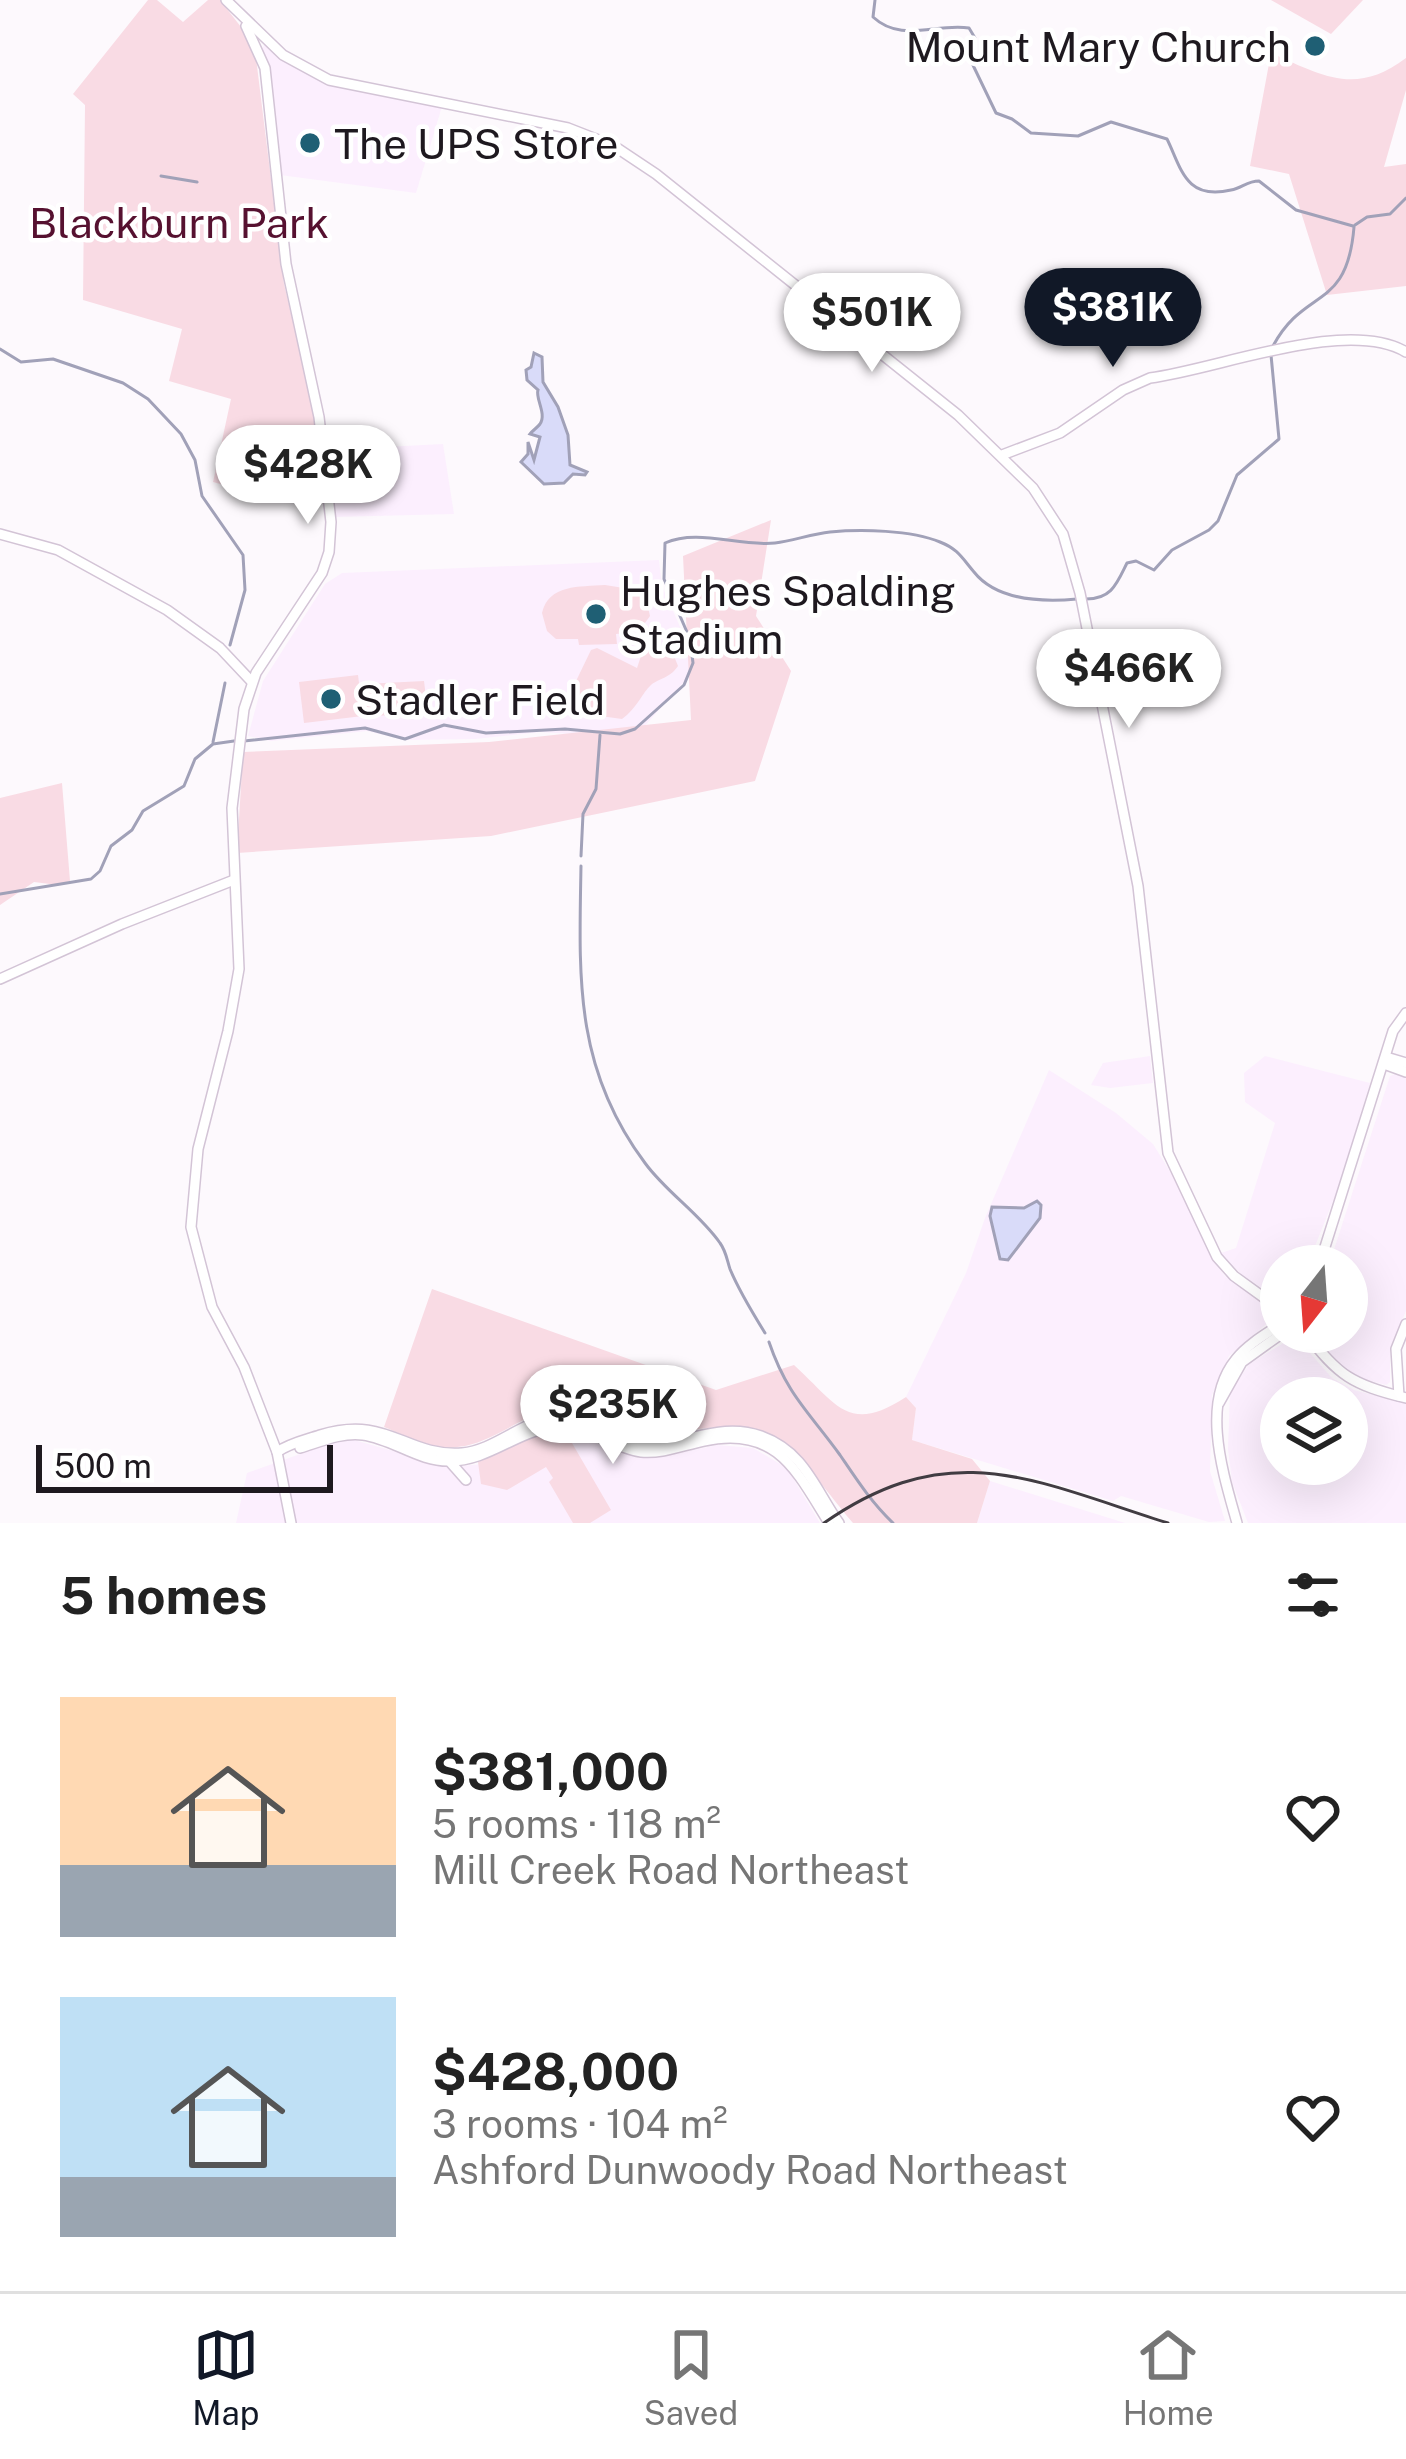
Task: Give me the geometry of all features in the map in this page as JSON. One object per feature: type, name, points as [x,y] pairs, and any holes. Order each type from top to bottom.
[{"type":"main road","points":[[226,0],[272,46],[312,73],[344,84],[568,128],[614,146],[958,415],[1034,488],[1063,534],[1080,593],[1138,886],[1168,1153],[1217,1257],[1260,1295]]},
{"type":"main road","points":[[238,14],[265,68],[286,264],[319,417],[331,523],[322,572],[252,682],[241,725],[232,808],[237,990],[198,1149],[190,1227],[212,1307],[244,1367],[278,1452],[291,1523]]},
{"type":"main road","points":[[255,44],[272,46]]},
{"type":"main road","points":[[265,68],[269,57],[283,55]]},
{"type":"main road","points":[[1002,455],[1060,433],[1123,390],[1150,378],[1328,341],[1372,338],[1406,352]]},
{"type":"main road","points":[[0,534],[58,550],[167,610],[220,648],[252,682]]},
{"type":"main road","points":[[0,980],[234,880]]},
{"type":"main road","points":[[1326,1245],[1394,1031],[1406,1013]]},
{"type":"main road","points":[[1385,1060],[1406,1063]]},
{"type":"main road","points":[[1385,1060],[1406,1072]]},
{"type":"main road","points":[[1321,1353],[1347,1379],[1403,1397],[1396,1349],[1406,1324]]},
{"type":"main road","points":[[1237,1523],[1222,1466],[1221,1385],[1235,1360],[1260,1343]]},
{"type":"main road","points":[[278,1452],[343,1428],[360,1427],[434,1451],[464,1453],[538,1421],[563,1418],[645,1444],[740,1431],[790,1451],[811,1474],[839,1523]]},
{"type":"main road","points":[[446,1461],[477,1457],[559,1426],[641,1452],[719,1438],[743,1439],[772,1449],[793,1465],[829,1523]]},
{"type":"main road","points":[[278,1452],[356,1434],[446,1461],[459,1468],[466,1480]]},
{"type":"shaded area","points":[[266,40],[331,78],[443,103],[416,193],[280,175],[273,94],[262,50]]},
{"type":"shaded area","points":[[443,444],[454,514],[333,517],[327,450]]},
{"type":"shaded area","points":[[659,560],[662,586],[694,649],[692,673],[634,738],[540,732],[404,740],[367,731],[271,741],[248,736],[263,681],[325,584],[342,573]]},
{"type":"shaded area","points":[[1150,1056],[1153,1083],[1110,1088],[1091,1085],[1103,1063]]},
{"type":"shaded area","points":[[1265,1056],[1370,1083],[1315,1245],[1260,1245],[1260,1287],[1221,1253],[1236,1248],[1275,1123],[1245,1102],[1244,1073]]},
{"type":"shaded area","points":[[1049,1070],[1116,1113],[1153,1144],[1184,1194],[1212,1259],[1225,1276],[1260,1301],[1260,1329],[1229,1356],[1212,1395],[1210,1471],[1225,1521],[1209,1522],[1121,1496],[1113,1501],[912,1440],[916,1408],[906,1397],[966,1273]]},
{"type":"shaded area","points":[[1390,1076],[1406,1077],[1406,1311],[1390,1348],[1390,1382],[1386,1385],[1337,1365],[1329,1353],[1368,1353],[1368,1245],[1336,1245]]},
{"type":"shaded area","points":[[1267,1353],[1310,1353],[1331,1377],[1260,1377],[1260,1485],[1368,1485],[1368,1394],[1406,1403],[1406,1523],[1248,1523],[1232,1482],[1230,1393],[1249,1364]]},
{"type":"shaded area","points":[[566,1432],[637,1458],[717,1445],[753,1448],[787,1468],[820,1523],[236,1523],[247,1473],[331,1443],[354,1440],[451,1467],[482,1464],[542,1433]]},
{"type":"shaded area","points":[[990,1481],[1125,1523],[977,1523]]},
{"type":"green space","name":"Blackburn Park","points":[[148,0],[157,0],[183,22],[208,0],[220,0],[241,27],[256,58],[284,284],[312,401],[324,489],[270,498],[213,482],[231,399],[169,381],[182,329],[83,300],[85,105],[73,94]]},
{"type":"green space","points":[[1271,0],[1363,0],[1331,34]]},
{"type":"green space","points":[[1271,53],[1323,75],[1355,79],[1388,70],[1406,58],[1406,90],[1384,167],[1406,164],[1406,286],[1327,295],[1289,174],[1250,166]]},
{"type":"green space","points":[[771,520],[756,616],[791,671],[755,781],[491,836],[237,853],[243,752],[489,742],[691,720],[683,556]]},
{"type":"green space","name":"Hughes Spalding Stadium","points":[[605,585],[645,595],[650,616],[639,631],[616,634],[617,644],[579,645],[578,639],[556,639],[547,631],[542,613],[551,597],[566,589]]},
{"type":"green space","points":[[644,647],[672,651],[678,666],[651,685],[622,719],[564,706],[591,650],[597,648],[637,668]]},
{"type":"green space","name":"Stadler Field","points":[[358,675],[363,716],[304,723],[299,682]]},
{"type":"green space","points":[[424,681],[428,714],[368,716],[364,684]]},
{"type":"green space","points":[[62,783],[70,881],[58,885],[34,882],[0,905],[0,798]]},
{"type":"green space","points":[[432,1289],[716,1390],[794,1365],[833,1402],[856,1414],[870,1414],[906,1397],[916,1408],[912,1440],[972,1459],[990,1481],[977,1523],[853,1523],[790,1451],[752,1430],[699,1429],[652,1440],[554,1412],[466,1446],[440,1447],[384,1427]]},
{"type":"green space","points":[[565,1431],[611,1510],[590,1523],[573,1523],[549,1482],[553,1478],[546,1467],[507,1490],[481,1484],[478,1462],[537,1434]]},
{"type":"water","points":[[534,353],[542,357],[543,382],[568,435],[570,465],[587,472],[573,474],[564,483],[544,484],[521,462],[528,454],[528,442],[534,460],[540,437],[530,434],[542,416],[538,390],[527,380]]},
{"type":"water","points":[[1037,1201],[1040,1218],[1008,1260],[1000,1259],[992,1207],[1024,1208]]},
{"type":"waterway","points":[[875,0],[873,17],[895,29],[969,28],[975,38],[971,61],[996,113],[1031,133],[1078,136],[1111,122],[1167,139],[1187,179],[1204,191],[1231,190],[1259,181],[1296,210],[1353,226]]},
{"type":"waterway","points":[[161,176],[197,182]]},
{"type":"waterway","points":[[1355,225],[1367,217],[1390,214],[1406,198]]},
{"type":"waterway","points":[[1273,346],[1285,327],[1343,273],[1354,227]]},
{"type":"waterway","points":[[0,349],[21,362],[53,359],[123,383],[148,399],[181,434],[195,460],[202,496],[243,555],[245,590],[230,645]]},
{"type":"waterway","points":[[1086,599],[1108,593],[1127,563],[1136,561],[1154,570],[1172,550],[1218,521],[1237,475],[1279,439],[1271,355]]},
{"type":"waterway","points":[[244,741],[365,728],[405,739],[444,725],[486,733],[565,729],[620,734],[635,729],[684,685],[693,663],[690,639],[664,579],[665,543],[678,539],[705,537],[761,544],[830,532],[901,533],[946,545],[984,582],[1008,594],[1077,599]]},
{"type":"waterway","points":[[213,742],[225,683]]},
{"type":"waterway","points":[[581,856],[583,814],[596,789],[600,735]]},
{"type":"waterway","points":[[0,894],[91,879],[111,846],[132,830],[143,811],[184,786],[195,759],[213,744],[234,741]]},
{"type":"waterway","points":[[581,866],[582,984],[593,1057],[605,1092],[645,1163],[722,1246],[737,1285],[765,1333]]},
{"type":"waterway","points":[[769,1342],[800,1402],[893,1523]]},
{"type":"railway","points":[[824,1523],[870,1496],[913,1480],[954,1473],[1034,1481],[1168,1523]]},
{"type":"place","name":"Mount Mary Church","points":[[1315,46]]},
{"type":"place","name":"The UPS Store","points":[[310,143]]},
{"type":"place","name":"Hughes Spalding Stadium","points":[[596,614]]},
{"type":"place","name":"Stadler Field","points":[[331,699]]}]
